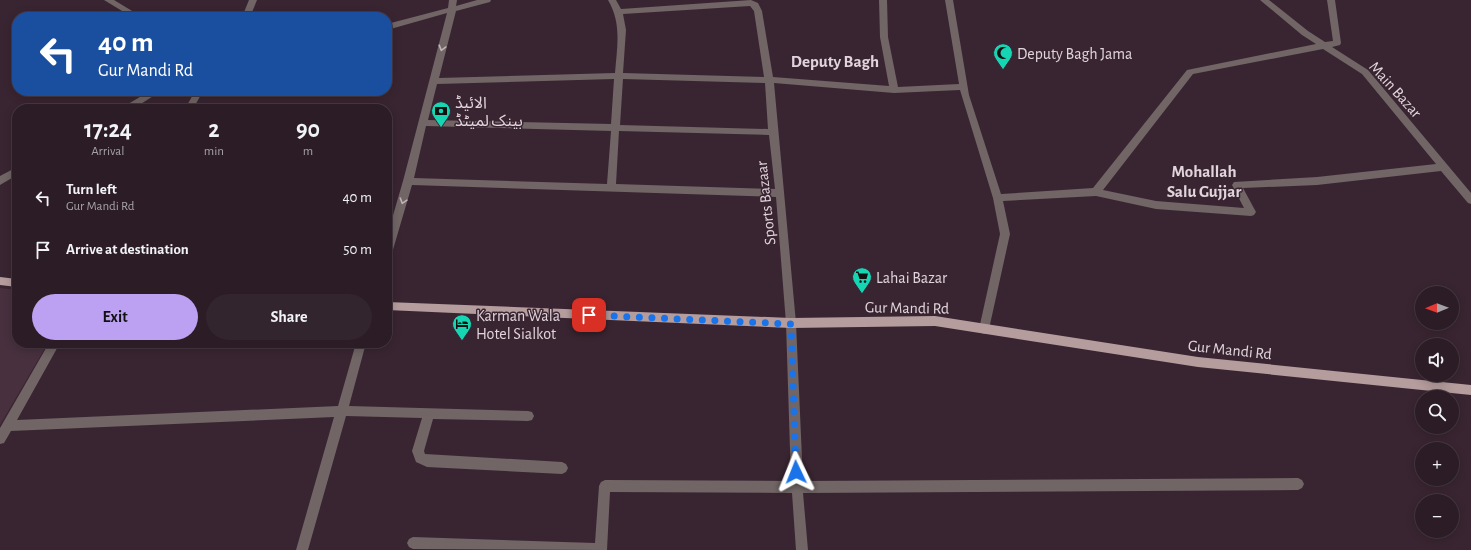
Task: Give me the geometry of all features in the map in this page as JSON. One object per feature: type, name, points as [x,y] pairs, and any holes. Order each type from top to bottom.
[{"type":"main road","points":[[0,281],[12,282]]},
{"type":"main road","name":"Gur Mandi Rd","points":[[392,306],[791,324],[935,321],[1198,362],[1471,390]]},
{"type":"street","points":[[108,0],[129,12]]},
{"type":"street","points":[[248,12],[253,0]]},
{"type":"street","points":[[392,236],[423,124],[452,10],[453,0]]},
{"type":"street","points":[[392,26],[487,0]]},
{"type":"street","points":[[611,188],[622,30],[619,12],[612,0]]},
{"type":"street","points":[[883,0],[884,37],[894,90]]},
{"type":"street","points":[[949,0],[964,87],[998,198],[1005,234],[984,329]]},
{"type":"street","name":"Main Bazar","points":[[1264,0],[1305,33],[1365,72],[1471,200]]},
{"type":"street","points":[[1096,192],[1190,72],[1337,43],[1331,0]]},
{"type":"street","name":"Sports Bazaar","points":[[619,12],[751,3],[755,5],[758,11],[769,80],[791,324],[797,487],[802,550]]},
{"type":"street","points":[[433,81],[620,76],[769,80],[894,90],[964,87]]},
{"type":"street","points":[[135,104],[148,96]]},
{"type":"street","points":[[423,124],[773,132]]},
{"type":"street","points":[[998,198],[1096,192],[1156,205],[1251,212],[1237,186],[1317,181],[1443,167]]},
{"type":"street","points":[[0,181],[12,174]]},
{"type":"street","points":[[408,181],[780,193]]},
{"type":"street","points":[[0,439],[52,348]]},
{"type":"street","points":[[302,550],[343,411],[360,348]]},
{"type":"street","points":[[8,426],[343,411],[528,416]]},
{"type":"street","points":[[429,413],[418,451],[420,458],[428,462],[562,468]]},
{"type":"street","points":[[413,543],[600,550],[605,486],[797,487],[1298,484]]},
{"type":"shaded area","points":[[0,288],[12,289],[12,348],[45,348],[0,425]]},
{"type":"place","name":"Deputy Bagh Jama","points":[[1003,70]]},
{"type":"place","name":"الائیڈ بینک لمیٹڈ","points":[[441,128]]},
{"type":"place","name":"Lahai Bazar","points":[[862,294]]},
{"type":"place","name":"Karman Wala Hotel Sialkot","points":[[462,341]]},
{"type":"district","name":"Deputy Bagh","points":[[835,61]]},
{"type":"district","name":"Mohallah Salu Gujjar","points":[[1204,181]]},
{"type":"route","points":[[589,315],[791,324],[796,472]]}]
